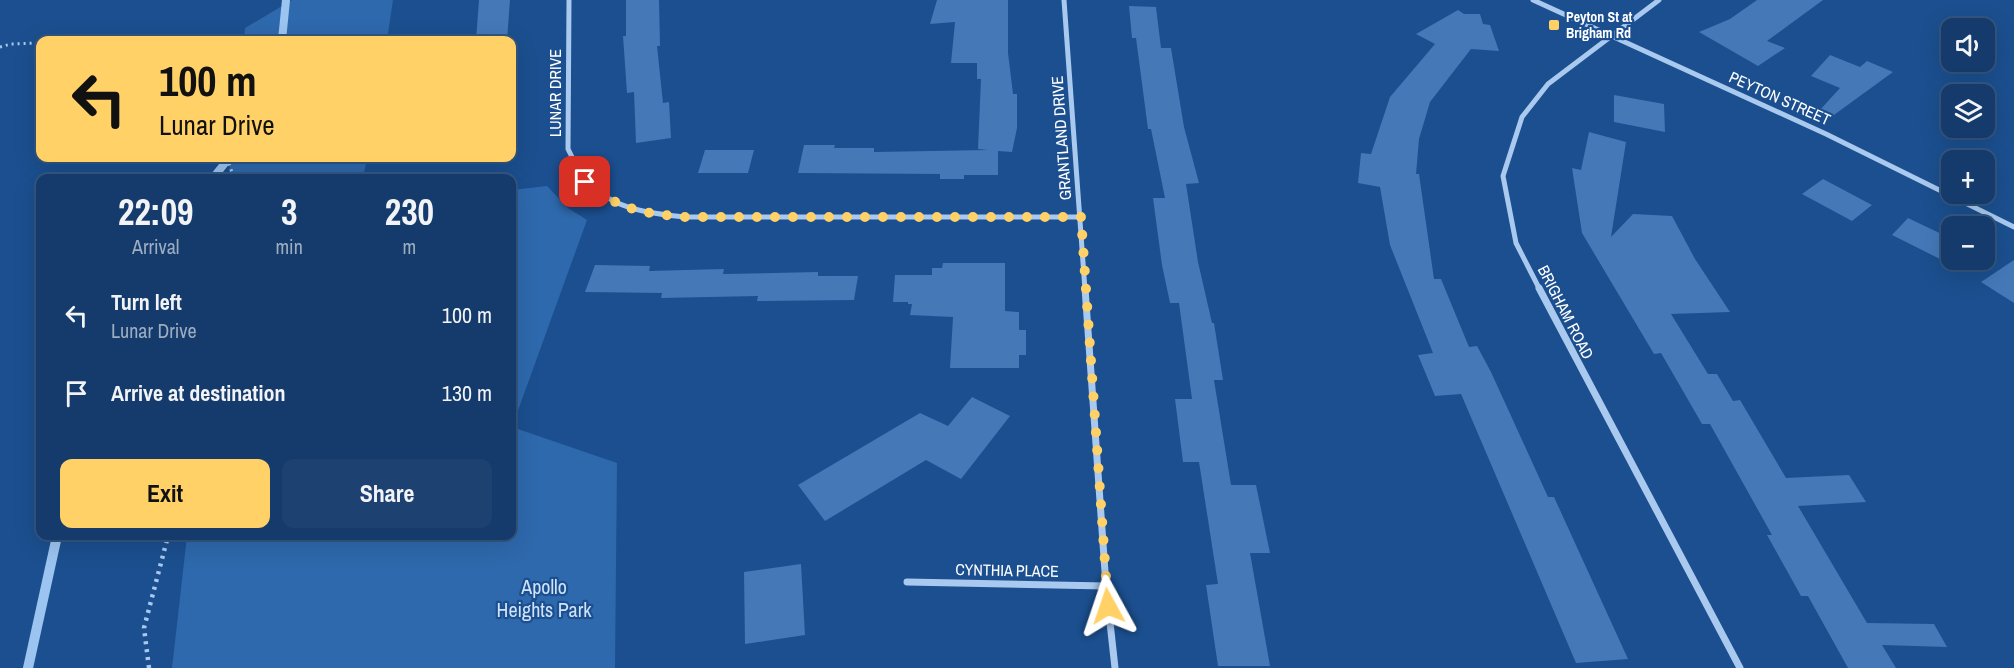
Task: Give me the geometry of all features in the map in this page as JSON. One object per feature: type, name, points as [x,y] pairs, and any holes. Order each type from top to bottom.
[{"type":"street","name":"LUNAR DRIVE","points":[[569,0],[568,149],[574,165],[585,182],[605,198],[629,209],[685,217],[1081,217]]},
{"type":"street","name":"GRANTLAND DRIVE","points":[[1064,0],[1106,586],[1115,668]]},
{"type":"street","name":"PEYTON STREET","points":[[1533,0],[1826,134],[2014,227]]},
{"type":"street","name":"BRIGHAM ROAD","points":[[1659,0],[1548,84],[1522,117],[1503,176],[1516,243],[1578,365],[1740,668]]},
{"type":"street","name":"CYNTHIA PLACE","points":[[907,582],[1106,586]]},
{"type":"path","points":[[0,47],[11,44],[36,43]]},
{"type":"path","points":[[149,668],[144,628],[167,540]]},
{"type":"green space","points":[[292,0],[393,0],[388,36],[244,36],[245,28]]},
{"type":"green space","points":[[230,162],[366,162],[364,174],[229,174]]},
{"type":"green space","points":[[547,186],[568,208],[587,220],[516,416],[516,190]]},
{"type":"green space","name":"Apollo Heights Park","points":[[516,428],[617,463],[615,668],[172,668],[187,540],[516,540]]},
{"type":"building","points":[[479,0],[510,0],[507,36],[476,36]]},
{"type":"building","points":[[626,0],[659,0],[660,46],[657,46],[663,103],[669,102],[671,138],[636,143],[634,92],[627,93],[623,36],[626,36]]},
{"type":"building","points":[[937,0],[1008,0],[1008,53],[1013,94],[1017,94],[1017,128],[1012,152],[998,151],[998,175],[964,175],[964,179],[940,179],[940,174],[798,173],[804,145],[874,148],[874,152],[988,150],[978,149],[981,79],[977,79],[977,63],[951,63],[955,22],[930,24]]},
{"type":"building","points":[[1757,0],[1823,0],[1767,41],[1785,48],[1758,66],[1699,32],[1730,19]]},
{"type":"building","points":[[1129,6],[1156,7],[1161,48],[1171,48],[1184,127],[1199,183],[1186,184],[1198,262],[1212,323],[1214,323],[1223,380],[1214,380],[1231,485],[1256,485],[1270,553],[1250,553],[1270,666],[1218,666],[1206,585],[1218,584],[1199,462],[1183,462],[1175,399],[1192,399],[1179,303],[1170,303],[1162,265],[1153,198],[1165,198],[1151,129],[1148,129],[1136,38],[1132,38]]},
{"type":"building","points":[[1458,10],[1464,14],[1480,14],[1483,24],[1490,25],[1499,51],[1471,49],[1430,102],[1419,139],[1416,174],[1419,174],[1434,279],[1441,279],[1469,347],[1477,346],[1491,372],[1548,497],[1554,497],[1628,659],[1576,663],[1461,394],[1435,396],[1418,355],[1433,353],[1390,245],[1380,187],[1358,183],[1361,153],[1371,154],[1390,97],[1435,44],[1416,34]]},
{"type":"building","points":[[1830,55],[1860,67],[1867,61],[1893,72],[1827,120],[1819,111],[1840,88],[1811,76]]},
{"type":"building","points":[[1614,95],[1664,104],[1665,132],[1614,122]]},
{"type":"building","points":[[1589,132],[1626,142],[1611,237],[1633,214],[1672,216],[1695,259],[1730,312],[1671,314],[1708,374],[1717,374],[1733,401],[1740,400],[1786,478],[1849,475],[1866,502],[1798,506],[1867,623],[1934,624],[1947,647],[1882,645],[1896,668],[1848,668],[1808,596],[1801,596],[1767,535],[1772,535],[1710,424],[1702,424],[1661,353],[1654,354],[1582,233],[1572,168],[1581,170]]},
{"type":"building","points":[[705,150],[754,150],[748,173],[698,173]]},
{"type":"building","points":[[1823,179],[1872,205],[1852,221],[1802,194]]},
{"type":"building","points":[[1908,218],[1941,234],[1941,260],[1892,235]]},
{"type":"building","points":[[2014,260],[2014,303],[1981,282]]},
{"type":"building","points":[[943,263],[1005,263],[1005,311],[1019,312],[1019,330],[1026,330],[1026,355],[1019,355],[1019,368],[950,368],[953,317],[910,315],[912,304],[893,302],[895,275],[932,275],[932,268],[942,268]]},
{"type":"building","points":[[595,265],[650,266],[649,271],[724,269],[723,274],[818,272],[818,276],[858,276],[854,300],[757,301],[758,296],[661,298],[662,293],[585,292]]},
{"type":"building","points":[[972,397],[1010,416],[961,479],[926,460],[825,521],[798,485],[920,413],[948,426]]},
{"type":"building","points":[[801,564],[805,635],[745,644],[744,572]]},
{"type":"waterway","points":[[282,36],[286,0]]},
{"type":"waterway","points":[[216,174],[226,162]]},
{"type":"waterway","points":[[28,668],[56,540]]},
{"type":"place","name":"Peyton St at Brigham Rd","points":[[1554,25]]},
{"type":"route","points":[[585,182],[605,198],[629,209],[685,217],[1081,217],[1108,606]]}]
